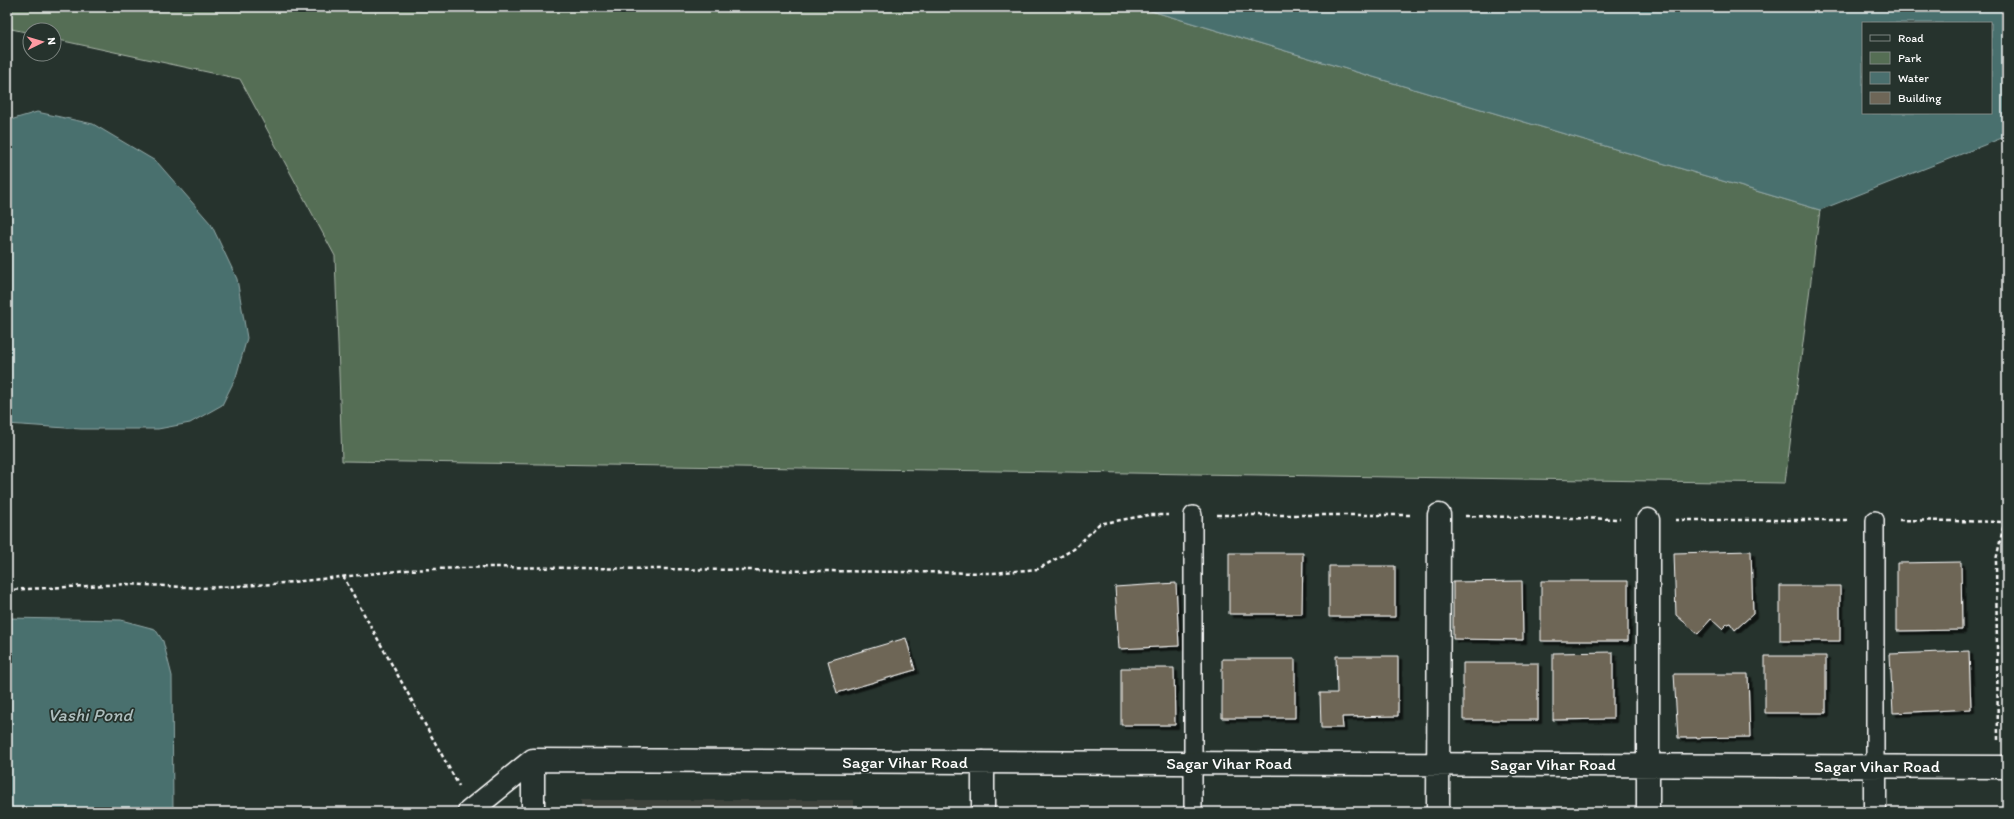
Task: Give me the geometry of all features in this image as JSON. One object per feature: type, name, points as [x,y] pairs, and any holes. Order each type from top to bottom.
[{"type":"street","points":[[1438,812],[1439,515]]},
{"type":"street","points":[[1648,520],[1648,812]]},
{"type":"street","points":[[470,811],[533,760]]},
{"type":"street","points":[[533,760],[533,812]]},
{"type":"street","name":"Sagar Vihar Road","points":[[533,760],[2002,767]]},
{"type":"street","points":[[983,812],[984,762]]},
{"type":"street","points":[[1875,766],[1875,812]]},
{"type":"lane","points":[[1193,515],[1193,812]]},
{"type":"lane","points":[[1875,520],[1875,766]]},
{"type":"path","points":[[2002,767],[1996,560],[2007,510]]},
{"type":"path","points":[[7,590],[127,584],[203,588],[273,584],[407,570],[490,567],[993,573],[1038,569],[1074,549],[1099,524],[1148,515],[1439,515],[1648,520],[1875,520],[2005,522]]},
{"type":"path","points":[[343,576],[470,811]]},
{"type":"shaded area","points":[[581,800],[854,800],[854,812],[581,812]]},
{"type":"green space","points":[[7,7],[1138,7],[1820,210],[1785,483],[342,461],[335,256],[240,79],[62,41],[62,22],[22,22],[22,31],[7,28]]},
{"type":"water","points":[[1138,7],[2007,7],[2007,136],[1820,210]]},
{"type":"water","points":[[37,112],[93,124],[157,162],[211,224],[237,279],[247,338],[236,377],[222,405],[190,423],[158,429],[81,429],[7,424],[7,121]]},
{"type":"water","name":"Vashi Pond","points":[[7,618],[121,620],[155,629],[163,641],[172,676],[173,812],[7,812]]},
{"type":"building","points":[[1751,551],[1753,614],[1735,630],[1730,623],[1722,629],[1711,619],[1698,634],[1676,615],[1674,553]]},
{"type":"building","points":[[1229,553],[1303,553],[1302,614],[1229,614]]},
{"type":"building","points":[[1961,562],[1962,630],[1897,631],[1897,563]]},
{"type":"building","points":[[1329,566],[1395,566],[1395,617],[1329,617]]},
{"type":"building","points":[[1522,581],[1523,640],[1453,639],[1453,582]]},
{"type":"building","points":[[1541,581],[1628,581],[1628,641],[1541,641]]},
{"type":"building","points":[[1176,583],[1179,646],[1119,649],[1115,587]]},
{"type":"building","points":[[1780,586],[1840,586],[1840,641],[1780,641]]},
{"type":"building","points":[[906,638],[915,670],[837,693],[828,661]]},
{"type":"building","points":[[1969,651],[1971,709],[1893,713],[1890,654]]},
{"type":"building","points":[[1613,652],[1613,719],[1553,720],[1553,653]]},
{"type":"building","points":[[1336,656],[1398,656],[1398,716],[1342,717],[1343,728],[1321,728],[1320,693],[1337,693]]},
{"type":"building","points":[[1765,656],[1826,656],[1826,713],[1765,713]]},
{"type":"building","points":[[1222,659],[1295,659],[1295,718],[1222,718]]},
{"type":"building","points":[[1463,663],[1538,663],[1538,720],[1463,720]]},
{"type":"building","points":[[1121,668],[1174,668],[1175,725],[1121,725]]},
{"type":"building","points":[[1674,674],[1748,674],[1750,737],[1678,738]]},
{"type":"building","points":[[1313,810],[1382,811],[1382,812],[1313,812]]}]
